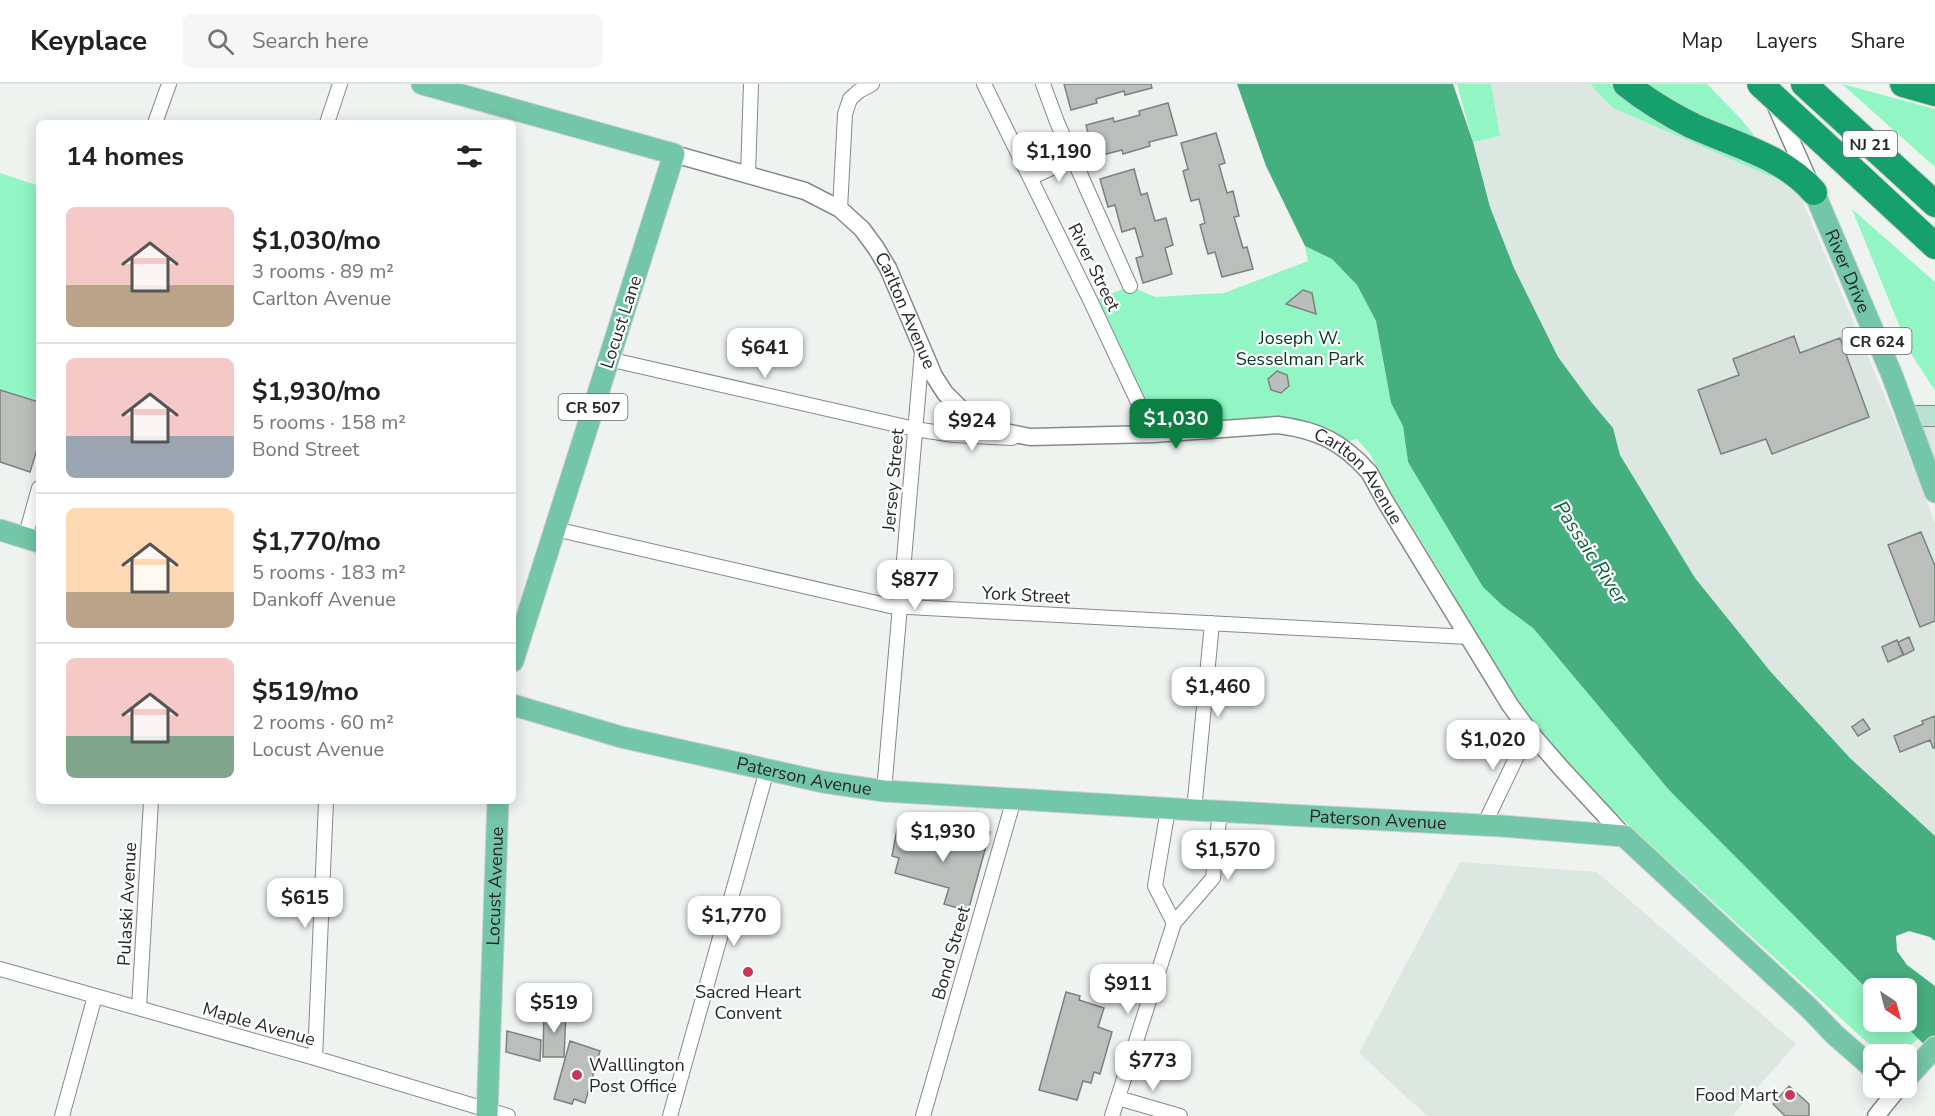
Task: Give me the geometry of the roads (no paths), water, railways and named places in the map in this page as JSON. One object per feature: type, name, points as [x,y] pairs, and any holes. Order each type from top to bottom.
[{"type":"highway","points":[[1626,84],[1662,109],[1691,125],[1779,163],[1802,179],[1814,192]]},
{"type":"highway","name":"NJ 21","points":[[1760,84],[1935,246]]},
{"type":"highway","name":"NJ 21","points":[[1804,84],[1935,204]]},
{"type":"highway","points":[[1903,84],[1935,93]]},
{"type":"main road","name":"Carlton Avenue","points":[[422,84],[512,116],[674,154]]},
{"type":"main road","name":"Locust Lane","points":[[516,652],[674,154]]},
{"type":"main road","name":"River Drive","points":[[1814,192],[1888,366],[1935,492]]},
{"type":"main road","points":[[1907,416],[1935,416]]},
{"type":"main road","points":[[0,530],[32,540]]},
{"type":"main road","name":"Paterson Avenue","points":[[516,706],[621,737],[823,782],[884,791],[1220,812],[1485,825],[1624,836]]},
{"type":"main road","name":"Locust Avenue","points":[[488,1113],[498,804]]},
{"type":"main road","points":[[1624,836],[1863,1059]]},
{"type":"main road","points":[[1917,1067],[1929,1054]]},
{"type":"street","points":[[155,120],[168,84]]},
{"type":"street","points":[[328,120],[340,84]]},
{"type":"street","points":[[748,175],[751,84]]},
{"type":"street","points":[[840,209],[845,114],[850,99],[872,84]]},
{"type":"street","name":"River Street","points":[[984,84],[1153,434]]},
{"type":"street","points":[[1043,84],[1130,286]]},
{"type":"street","name":"River Drive","points":[[1766,84],[1814,192]]},
{"type":"street","name":"Carlton Avenue","points":[[674,154],[805,191],[840,209],[862,229],[888,268],[922,351],[939,385],[962,410],[1000,431],[1030,437],[1153,434],[1278,425],[1299,427],[1321,434],[1339,444],[1369,472],[1510,705],[1562,769],[1624,836]]},
{"type":"street","points":[[1030,178],[1074,158]]},
{"type":"street","name":"Jersey Street","points":[[884,791],[922,351]]},
{"type":"street","points":[[608,359],[915,429],[994,438],[1030,437]]},
{"type":"street","points":[[32,540],[36,511]]},
{"type":"street","name":"York Street","points":[[555,529],[890,606],[1468,637]]},
{"type":"street","points":[[1194,810],[1212,623]]},
{"type":"street","points":[[1485,825],[1529,731]]},
{"type":"street","points":[[670,1116],[767,770]]},
{"type":"street","name":"Bond Street","points":[[923,1116],[1014,799]]},
{"type":"street","name":"Pulaski Avenue","points":[[139,1008],[151,804]]},
{"type":"street","points":[[315,1058],[326,804]]},
{"type":"street","points":[[1168,809],[1155,886],[1174,923]]},
{"type":"street","points":[[1112,1116],[1174,923],[1213,878],[1220,812]]},
{"type":"street","name":"Maple Avenue","points":[[0,969],[315,1058],[488,1113],[508,1116]]},
{"type":"street","points":[[62,1116],[95,996]]},
{"type":"street","points":[[1118,1098],[1180,1116]]},
{"type":"street","points":[[1876,1116],[1890,1098]]},
{"type":"water","name":"Passaic River","points":[[1237,84],[1453,84],[1473,142],[1490,207],[1514,268],[1558,357],[1613,428],[1620,455],[1695,578],[1770,671],[1850,758],[1935,836],[1935,1055],[1911,1032],[1917,1032],[1917,978],[1863,978],[1863,985],[1669,790],[1533,628],[1503,606],[1483,587],[1408,462],[1403,426],[1391,403],[1376,321],[1357,285],[1332,259],[1305,246],[1266,166]]},
{"type":"place","name":"Sacred Heart Convent","points":[[748,972]]},
{"type":"place","name":"Walllington Post Office","points":[[577,1075]]},
{"type":"place","name":"Food Mart","points":[[1790,1095]]},
{"type":"park label","name":"Joseph W. Sesselman Park","points":[[1300,348]]}]
